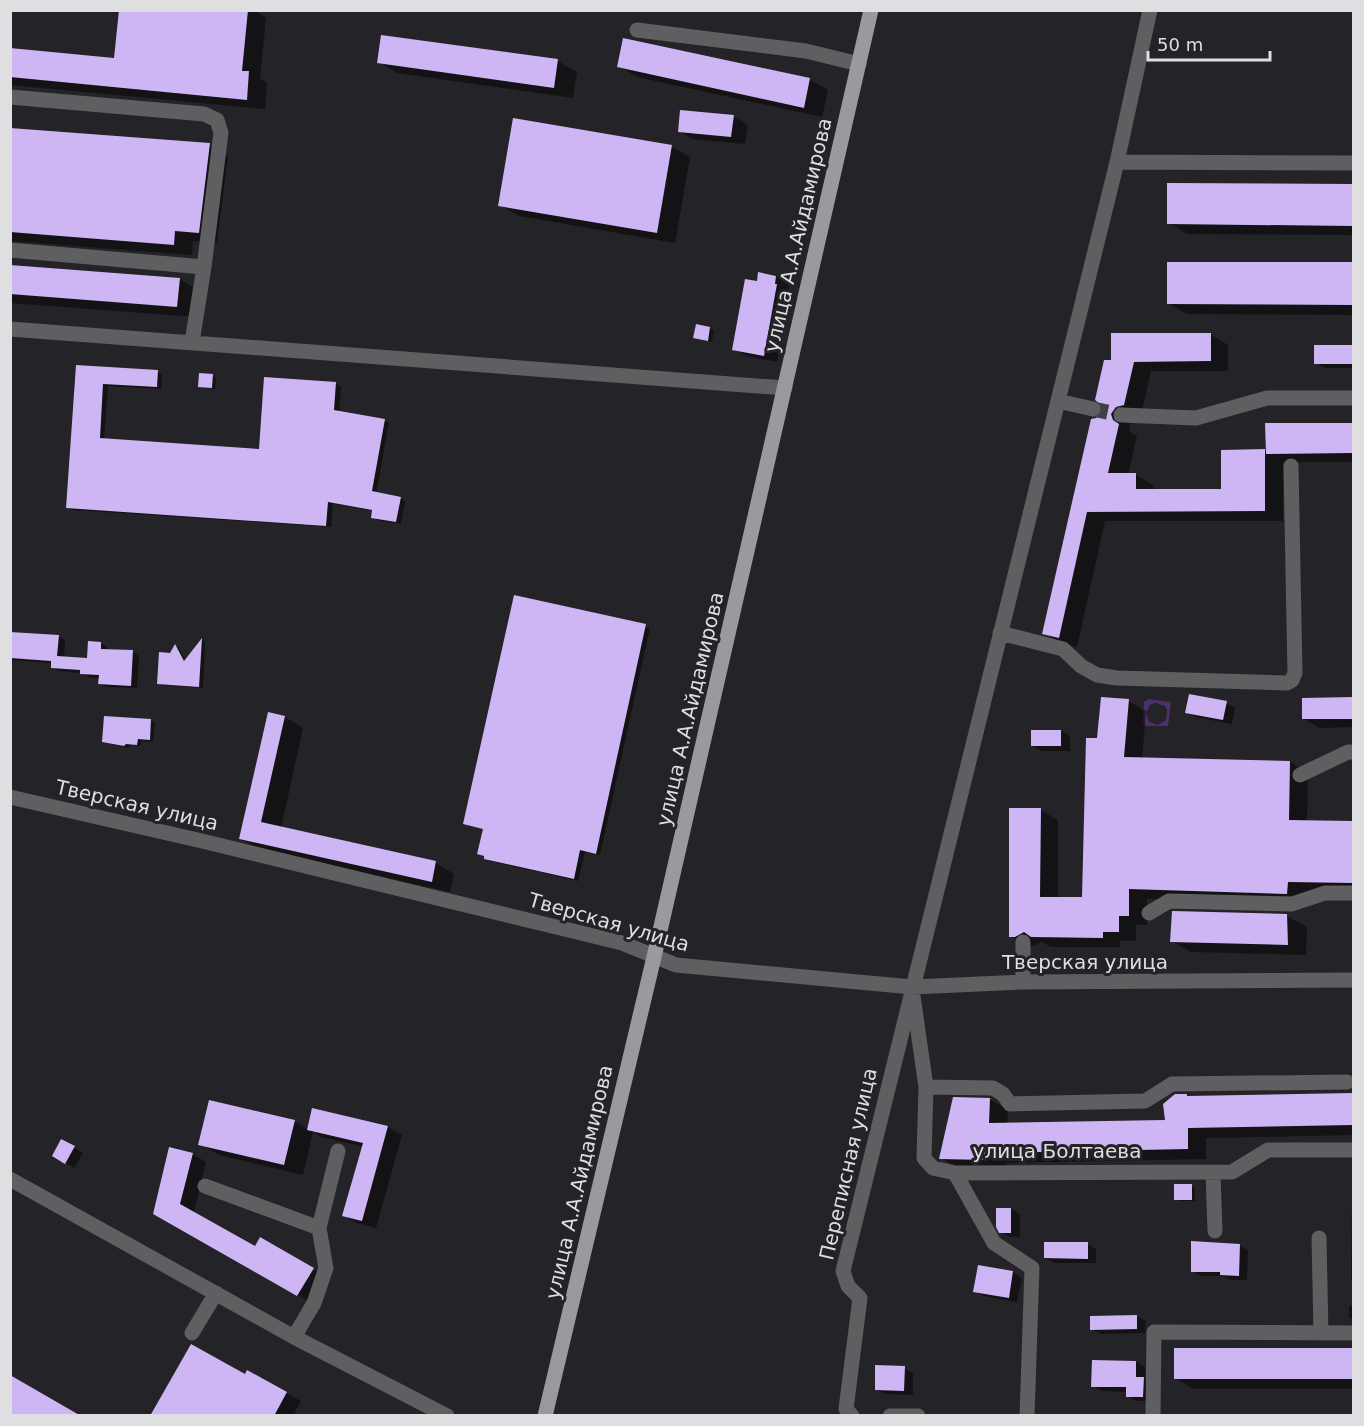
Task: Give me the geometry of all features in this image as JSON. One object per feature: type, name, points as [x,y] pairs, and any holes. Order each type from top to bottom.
[{"type":"main road","name":"улица А.А.Айдамирова","points":[[545,1416],[654,957],[871,10]]},
{"type":"street","name":"Переписная улица","points":[[852,1416],[846,1409],[860,1298],[848,1286],[843,1270],[1117,162],[1150,10]]},
{"type":"street","points":[[637,30],[806,51],[859,64]]},
{"type":"street","points":[[10,97],[204,114],[217,120],[221,133],[192,342]]},
{"type":"street","points":[[1117,162],[1353,163]]},
{"type":"street","points":[[10,250],[204,267]]},
{"type":"street","points":[[10,329],[785,388]]},
{"type":"street","points":[[1121,415],[1196,418],[1267,398],[1353,398]]},
{"type":"street","points":[[1058,401],[1093,409]]},
{"type":"street","points":[[1000,633],[1063,649],[1081,666],[1097,675],[1117,678],[1287,683],[1292,680],[1295,673],[1291,466]]},
{"type":"street","points":[[1300,775],[1348,752],[1353,752]]},
{"type":"street","name":"Тверская улица","points":[[10,797],[213,843],[611,940],[676,965],[912,987],[1023,982],[1353,980]]},
{"type":"street","points":[[1149,913],[1169,901],[1292,903],[1325,893],[1353,893]]},
{"type":"street","points":[[1023,942],[1023,982]]},
{"type":"street","points":[[912,987],[926,1087],[924,1158],[933,1168],[955,1173]]},
{"type":"street","points":[[926,1087],[993,1088],[1003,1094],[1010,1104],[1145,1101],[1172,1084],[1347,1082]]},
{"type":"street","name":"улица Болтаева","points":[[1028,1416],[1032,1268],[994,1243],[955,1173],[1232,1172],[1268,1150],[1353,1150]]},
{"type":"street","points":[[294,1337],[314,1303],[326,1268],[319,1228],[338,1151]]},
{"type":"street","points":[[1213,1172],[1215,1231]]},
{"type":"street","points":[[10,1179],[294,1337],[447,1416]]},
{"type":"street","points":[[205,1186],[319,1228]]},
{"type":"street","points":[[1319,1238],[1321,1333]]},
{"type":"street","points":[[192,1333],[216,1293]]},
{"type":"street","points":[[1153,1416],[1154,1332],[1353,1333]]},
{"type":"street","points":[[890,1416],[918,1416]]},
{"type":"shaded area","points":[[1148,699],[1171,702],[1168,726],[1143,724],[1144,702]],"holes":[[[1151,704],[1165,706],[1166,720],[1158,725],[1149,722],[1146,712]]]},
{"type":"building","points":[[119,10],[248,10],[242,71],[249,71],[247,100],[10,77],[10,48],[114,58]]},
{"type":"building","points":[[381,35],[558,59],[554,88],[377,63]]},
{"type":"building","points":[[623,38],[810,78],[804,108],[617,67]]},
{"type":"building","points":[[680,110],[734,115],[731,137],[678,132]]},
{"type":"building","points":[[513,118],[672,145],[657,233],[498,206]]},
{"type":"building","points":[[10,128],[210,143],[199,233],[175,231],[174,245],[10,232]]},
{"type":"building","points":[[1167,183],[1353,184],[1353,226],[1167,224]]},
{"type":"building","points":[[1167,262],[1353,262],[1353,305],[1167,304]]},
{"type":"building","points":[[10,265],[180,278],[177,307],[10,294]]},
{"type":"building","points":[[758,272],[776,276],[775,284],[777,284],[764,356],[732,350],[745,279],[757,281]]},
{"type":"building","points":[[696,324],[710,327],[708,341],[693,338]]},
{"type":"building","points":[[1111,333],[1211,333],[1211,361],[1134,362],[1124,405],[1116,407],[1111,414],[1113,420],[1119,424],[1108,473],[1136,473],[1136,489],[1221,489],[1221,450],[1265,449],[1265,511],[1087,512],[1059,638],[1042,634],[1091,419],[1096,418],[1102,412],[1102,406],[1095,400],[1104,360],[1111,360]]},
{"type":"building","points":[[1314,345],[1353,345],[1353,364],[1314,364]]},
{"type":"building","points":[[76,365],[158,370],[157,387],[103,384],[100,438],[259,449],[264,377],[336,382],[334,410],[385,419],[372,491],[401,497],[396,522],[371,518],[372,510],[328,502],[326,526],[66,508]]},
{"type":"building","points":[[199,373],[213,374],[212,388],[198,387]]},
{"type":"building","points":[[1265,423],[1353,423],[1353,453],[1266,454]]},
{"type":"building","points":[[514,595],[646,624],[596,854],[580,850],[574,879],[484,859],[484,856],[477,854],[483,829],[463,824]]},
{"type":"building","points":[[10,632],[59,635],[57,656],[87,658],[88,641],[101,642],[101,649],[133,650],[131,686],[98,684],[99,675],[80,674],[80,670],[51,668],[51,661],[10,658]]},
{"type":"building","points":[[202,638],[199,687],[157,684],[159,652],[170,653],[175,644],[184,661]]},
{"type":"building","points":[[1189,694],[1227,701],[1223,720],[1185,713]]},
{"type":"building","points":[[1101,697],[1129,699],[1124,757],[1290,761],[1289,820],[1353,821],[1353,883],[1288,882],[1287,894],[1129,889],[1129,916],[1119,916],[1119,932],[1103,932],[1103,938],[1031,937],[1024,932],[1015,937],[1009,937],[1009,808],[1041,808],[1040,897],[1082,897],[1086,738],[1097,738]]},
{"type":"building","points":[[1353,697],[1353,719],[1302,719],[1302,698]]},
{"type":"building","points":[[268,712],[285,716],[261,822],[436,861],[432,882],[239,839]]},
{"type":"building","points":[[104,716],[151,719],[150,740],[138,739],[137,745],[126,744],[124,746],[102,742]]},
{"type":"building","points":[[1031,730],[1061,730],[1061,746],[1031,746]]},
{"type":"building","points":[[1172,911],[1287,914],[1288,945],[1170,942]]},
{"type":"building","points":[[1353,1093],[1353,1125],[1188,1128],[1188,1149],[988,1153],[987,1160],[939,1159],[953,1097],[990,1098],[989,1123],[1165,1120],[1163,1104],[1175,1094],[1187,1094],[1187,1096]]},
{"type":"building","points":[[209,1100],[295,1120],[284,1165],[198,1145]]},
{"type":"building","points":[[312,1108],[388,1126],[362,1221],[342,1216],[363,1143],[307,1130]]},
{"type":"building","points":[[61,1139],[75,1146],[65,1164],[52,1156]]},
{"type":"building","points":[[169,1147],[193,1153],[180,1204],[255,1246],[260,1237],[314,1268],[297,1296],[153,1214]]},
{"type":"building","points":[[1174,1184],[1192,1184],[1192,1200],[1174,1200]]},
{"type":"building","points":[[996,1208],[1011,1208],[1011,1233],[999,1233],[996,1227]]},
{"type":"building","points":[[1191,1241],[1240,1244],[1239,1276],[1220,1275],[1220,1272],[1191,1272]]},
{"type":"building","points":[[1044,1242],[1088,1242],[1088,1259],[1044,1258]]},
{"type":"building","points":[[978,1265],[1013,1271],[1009,1298],[973,1292]]},
{"type":"building","points":[[1137,1315],[1137,1329],[1090,1330],[1090,1316]]},
{"type":"building","points":[[191,1344],[245,1374],[247,1370],[287,1392],[274,1416],[150,1416]]},
{"type":"building","points":[[1174,1348],[1353,1348],[1353,1379],[1174,1379]]},
{"type":"building","points":[[1092,1360],[1136,1361],[1136,1377],[1144,1377],[1143,1397],[1126,1397],[1126,1387],[1091,1387]]},
{"type":"building","points":[[875,1365],[905,1366],[904,1391],[875,1390]]},
{"type":"building","points":[[10,1375],[81,1416],[10,1416]]},
{"type":"tunnel","points":[[1093,409],[1121,415]]}]
